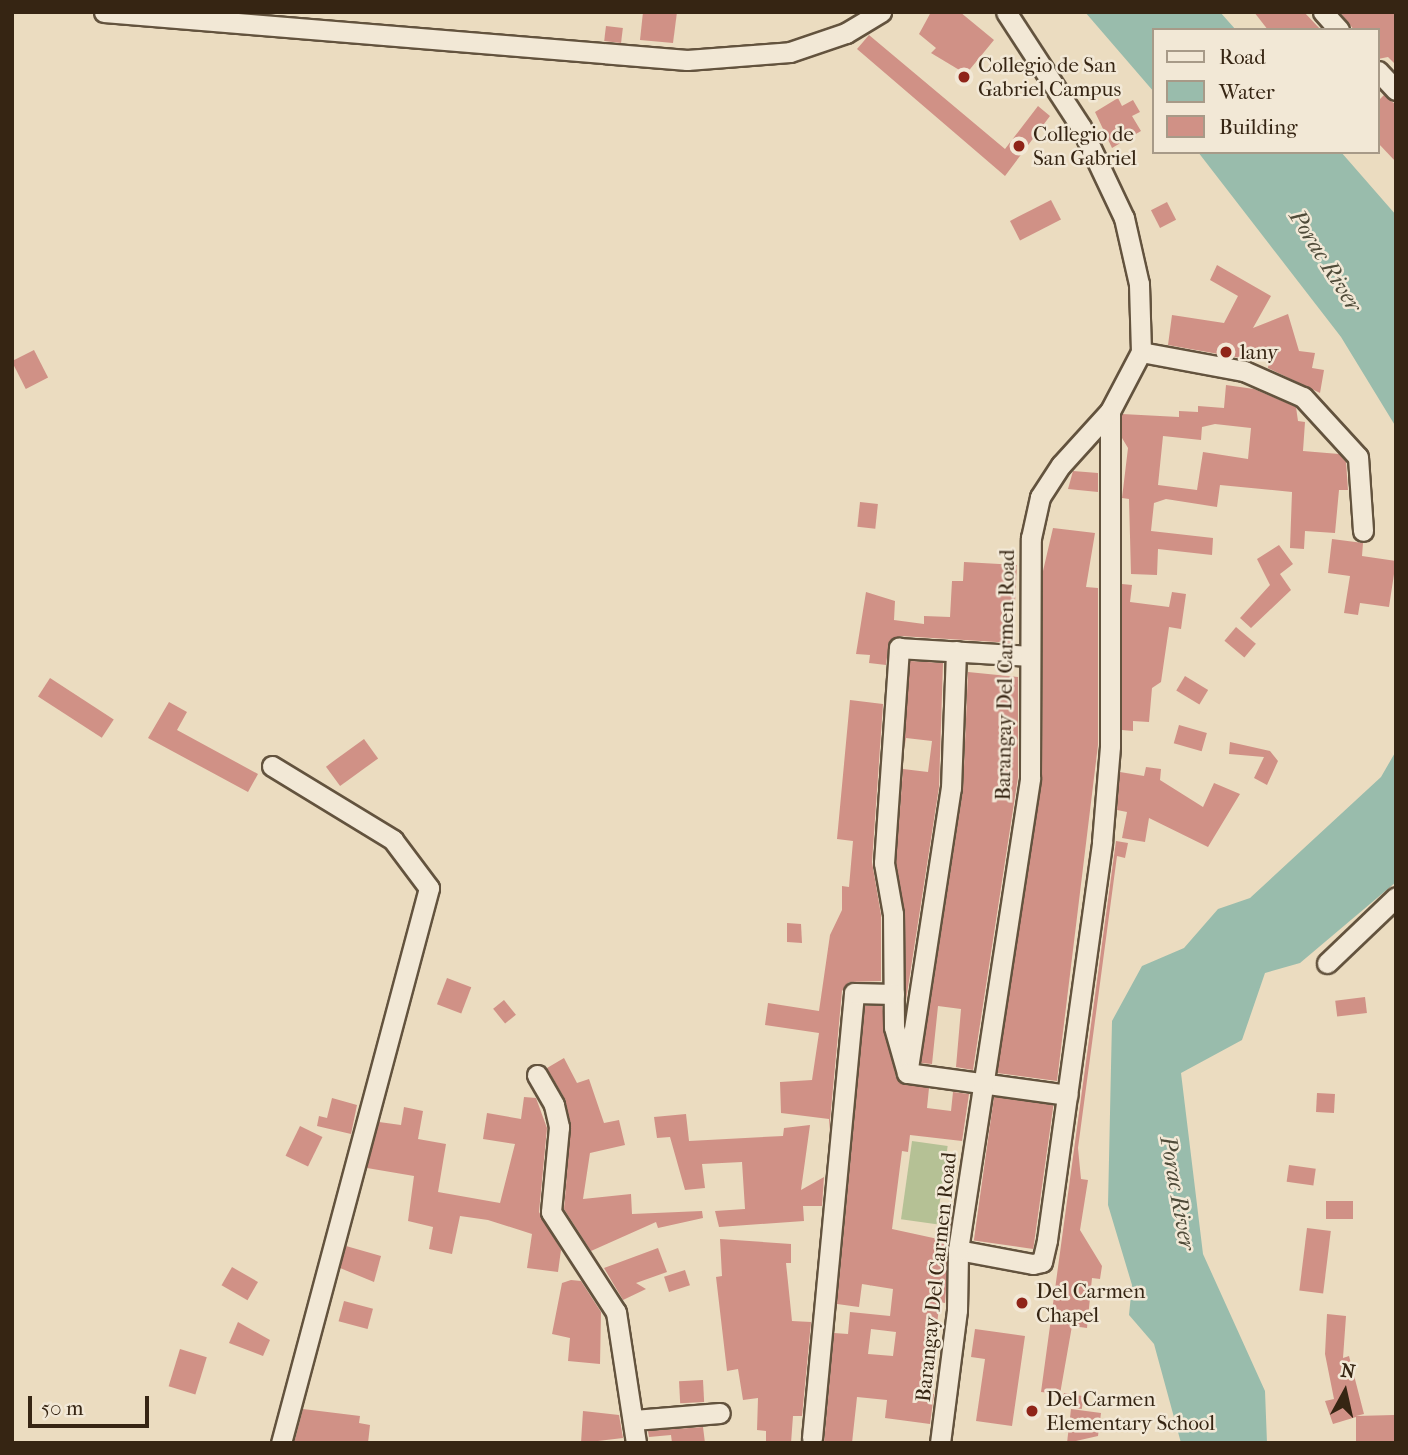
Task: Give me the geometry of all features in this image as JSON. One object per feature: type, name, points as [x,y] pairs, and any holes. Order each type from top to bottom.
[{"type":"street","points":[[104,12],[687,60],[790,52],[846,33],[881,12]]},
{"type":"street","name":"Barangay Del Carmen Road","points":[[940,1443],[957,1310],[958,1251],[1030,778],[1031,538],[1040,497],[1061,465],[1110,411],[1141,352],[1139,284],[1124,218],[1081,127],[1006,12]]},
{"type":"street","points":[[1323,12],[1337,28]]},
{"type":"street","points":[[1380,74],[1396,90]]},
{"type":"street","points":[[1141,352],[1244,371],[1303,397],[1358,457],[1363,531]]},
{"type":"street","points":[[958,1251],[1042,1262],[1067,1095],[1110,746],[1110,411]]},
{"type":"street","points":[[907,1073],[894,1027],[893,914],[884,863],[898,650],[1030,656]]},
{"type":"street","points":[[907,1073],[951,788],[956,651]]},
{"type":"street","points":[[272,766],[393,839],[429,888],[281,1443]]},
{"type":"street","points":[[1327,962],[1396,897]]},
{"type":"street","points":[[812,1438],[825,1348],[854,993],[894,994]]},
{"type":"street","points":[[907,1073],[1067,1095]]},
{"type":"street","points":[[537,1075],[554,1105],[559,1127],[551,1212],[616,1312],[636,1443]]},
{"type":"street","points":[[634,1420],[720,1413]]},
{"type":"shaded area","points":[[912,1141],[948,1146],[937,1224],[901,1219]]},
{"type":"water","points":[[1085,12],[1220,12],[1234,28],[1152,28],[1152,90]]},
{"type":"water","name":"Porac River","points":[[1200,154],[1343,154],[1396,215],[1396,427],[1341,337]]},
{"type":"water","name":"Porac River","points":[[1396,751],[1396,882],[1300,963],[1265,973],[1242,1040],[1181,1073],[1203,1254],[1265,1391],[1267,1443],[1181,1443],[1154,1344],[1129,1315],[1132,1285],[1108,1205],[1112,1021],[1142,966],[1184,948],[1218,909],[1250,898],[1381,777]]},
{"type":"building","points":[[643,12],[677,12],[673,43],[640,40]]},
{"type":"building","points":[[931,12],[960,12],[994,40],[966,74],[931,53],[936,48],[919,34]]},
{"type":"building","points":[[1254,12],[1304,12],[1319,28],[1266,28]]},
{"type":"building","points":[[1340,12],[1396,12],[1396,65],[1388,57],[1380,59],[1380,28],[1352,28]]},
{"type":"building","points":[[606,26],[623,28],[621,43],[604,41]]},
{"type":"building","points":[[869,35],[1005,149],[1038,106],[1050,116],[1005,176],[857,49]]},
{"type":"building","points":[[1384,95],[1396,105],[1396,162],[1380,145],[1380,99]]},
{"type":"building","points":[[1118,98],[1122,106],[1133,100],[1140,112],[1132,116],[1141,131],[1112,148],[1095,112]]},
{"type":"building","points":[[1051,200],[1061,220],[1020,240],[1010,221]]},
{"type":"building","points":[[1167,202],[1176,220],[1160,228],[1151,210]]},
{"type":"building","points":[[1217,265],[1271,296],[1253,328],[1288,314],[1299,351],[1315,353],[1312,368],[1324,370],[1320,393],[1268,368],[1270,352],[1242,348],[1241,358],[1168,345],[1172,315],[1224,323],[1238,296],[1210,280]]},
{"type":"building","points":[[34,350],[48,378],[26,389],[12,361]]},
{"type":"building","points":[[1226,385],[1254,389],[1296,407],[1298,421],[1305,422],[1303,451],[1339,454],[1346,462],[1348,490],[1339,490],[1335,533],[1305,531],[1304,549],[1290,548],[1292,492],[1220,485],[1217,507],[1166,499],[1154,503],[1151,531],[1213,538],[1212,555],[1158,549],[1157,575],[1131,574],[1129,499],[1122,498],[1128,448],[1122,438],[1122,414],[1179,417],[1179,411],[1198,412],[1198,406],[1224,408]],"holes":[[[1215,424],[1251,428],[1248,459],[1203,452],[1197,490],[1158,485],[1163,436],[1201,440],[1202,427]]]},
{"type":"building","points":[[1073,471],[1098,473],[1098,492],[1068,489]]},
{"type":"building","points":[[860,502],[878,504],[875,529],[857,527]]},
{"type":"building","points":[[1053,528],[1095,533],[1086,587],[1098,588],[1098,745],[1057,1081],[997,1073],[1042,780],[1043,571]]},
{"type":"building","points":[[1332,539],[1363,543],[1362,556],[1396,561],[1389,607],[1360,603],[1358,615],[1344,613],[1350,576],[1328,573]]},
{"type":"building","points":[[1279,545],[1293,564],[1280,574],[1291,590],[1251,628],[1240,618],[1270,585],[1257,559]]},
{"type":"building","points":[[964,562],[1017,565],[1013,643],[900,636],[889,642],[886,665],[869,663],[870,655],[856,654],[866,592],[895,601],[894,620],[924,624],[924,616],[950,617],[952,581],[963,581]]},
{"type":"building","points":[[1122,584],[1132,585],[1130,602],[1169,607],[1172,592],[1186,594],[1181,629],[1169,627],[1161,682],[1152,688],[1149,722],[1133,721],[1133,731],[1122,730]]},
{"type":"building","points":[[1236,627],[1256,644],[1244,658],[1224,641]]},
{"type":"building","points":[[910,661],[943,663],[939,787],[906,1000],[905,914],[896,862],[903,769],[928,772],[932,741],[906,738],[904,750]]},
{"type":"building","points":[[968,672],[1018,677],[1018,777],[973,1070],[956,1067],[961,1009],[938,1006],[932,1064],[921,1063],[963,790]]},
{"type":"building","points":[[1185,676],[1208,690],[1199,704],[1176,691]]},
{"type":"building","points":[[50,678],[114,719],[102,738],[38,696]]},
{"type":"building","points":[[850,700],[883,704],[872,862],[881,915],[881,981],[849,982],[842,991],[829,1131],[829,1119],[781,1113],[780,1082],[812,1080],[819,1033],[765,1025],[768,1003],[819,1011],[830,935],[842,910],[842,886],[849,887],[853,841],[837,839]]},
{"type":"building","points":[[169,702],[187,712],[177,730],[258,774],[248,792],[148,738]]},
{"type":"building","points":[[1179,725],[1207,733],[1202,751],[1174,743]]},
{"type":"building","points":[[364,739],[378,758],[340,786],[326,767]]},
{"type":"building","points":[[1230,742],[1270,751],[1278,761],[1267,785],[1254,778],[1264,757],[1229,754]]},
{"type":"building","points":[[1146,767],[1161,769],[1160,780],[1203,807],[1214,783],[1240,794],[1208,847],[1149,818],[1145,842],[1122,838],[1127,812],[1117,810],[1120,772],[1144,776]]},
{"type":"building","points":[[1116,841],[1128,843],[1125,858],[1117,856],[1078,1148],[1081,1179],[1088,1180],[1080,1230],[1102,1266],[1100,1279],[1092,1278],[1087,1328],[1072,1326],[1060,1394],[1041,1392]]},
{"type":"building","points":[[787,923],[801,924],[802,943],[787,942]]},
{"type":"building","points":[[447,978],[471,987],[461,1013],[437,1004]]},
{"type":"building","points":[[1365,997],[1367,1013],[1337,1017],[1335,1001]]},
{"type":"building","points":[[504,1000],[516,1015],[505,1024],[493,1009]]},
{"type":"building","points":[[865,1006],[882,1006],[896,1078],[929,1088],[927,1108],[951,1111],[953,1092],[969,1094],[962,1141],[910,1135],[908,1152],[902,1151],[892,1229],[938,1239],[942,1205],[952,1207],[945,1303],[940,1302],[937,1323],[929,1322],[920,1391],[934,1394],[930,1424],[885,1418],[887,1400],[857,1397],[852,1443],[824,1443],[834,1333],[848,1334],[850,1312],[890,1316],[893,1289],[862,1284],[859,1307],[837,1304]],"holes":[[[871,1329],[896,1332],[893,1356],[868,1354]]]},
{"type":"building","points":[[564,1058],[577,1083],[589,1079],[604,1123],[619,1120],[625,1145],[590,1153],[583,1199],[631,1194],[632,1214],[702,1211],[703,1218],[658,1228],[656,1222],[591,1251],[564,1209],[571,1125],[565,1099],[547,1068]]},
{"type":"building","points":[[1317,1093],[1335,1094],[1334,1113],[1316,1112]]},
{"type":"building","points":[[524,1097],[536,1098],[547,1128],[539,1212],[561,1250],[558,1272],[527,1268],[532,1234],[488,1220],[460,1216],[452,1254],[429,1249],[433,1227],[408,1221],[414,1176],[367,1168],[379,1122],[401,1125],[404,1107],[423,1111],[418,1139],[446,1144],[438,1192],[500,1203],[515,1144],[483,1139],[487,1113],[521,1119]]},
{"type":"building","points":[[994,1097],[1053,1105],[1033,1249],[974,1241]]},
{"type":"building","points":[[332,1098],[357,1105],[351,1134],[317,1126],[319,1116],[327,1118]]},
{"type":"building","points":[[686,1114],[689,1141],[783,1136],[784,1128],[810,1125],[801,1190],[824,1177],[822,1206],[803,1206],[804,1221],[719,1227],[715,1211],[745,1209],[742,1162],[702,1164],[705,1188],[685,1190],[670,1137],[657,1138],[654,1117]]},
{"type":"building","points":[[300,1126],[322,1137],[308,1167],[286,1156]]},
{"type":"building","points":[[1289,1165],[1316,1169],[1313,1186],[1287,1182]]},
{"type":"building","points":[[1326,1201],[1353,1201],[1353,1219],[1326,1219]]},
{"type":"building","points":[[1307,1228],[1331,1231],[1323,1293],[1299,1291]]},
{"type":"building","points":[[720,1239],[791,1244],[791,1263],[786,1263],[792,1321],[811,1322],[802,1416],[793,1416],[791,1443],[766,1443],[766,1431],[757,1430],[758,1398],[743,1400],[738,1369],[727,1371],[716,1277],[722,1276]]},
{"type":"building","points":[[346,1246],[381,1256],[374,1282],[340,1268]]},
{"type":"building","points":[[658,1248],[667,1272],[636,1283],[646,1289],[623,1300],[604,1268]]},
{"type":"building","points":[[232,1267],[258,1282],[247,1300],[222,1285]]},
{"type":"building","points":[[685,1270],[690,1285],[669,1292],[664,1277]]},
{"type":"building","points":[[581,1281],[601,1312],[600,1364],[568,1361],[570,1338],[552,1334],[562,1283]]},
{"type":"building","points":[[344,1301],[373,1309],[368,1329],[339,1321]]},
{"type":"building","points":[[1327,1314],[1346,1316],[1343,1358],[1349,1356],[1364,1414],[1356,1416],[1394,1415],[1395,1443],[1356,1443],[1356,1417],[1333,1424],[1325,1401],[1334,1399],[1325,1354]]},
{"type":"building","points":[[238,1322],[270,1340],[263,1356],[229,1343]]},
{"type":"building","points":[[975,1329],[1025,1336],[1012,1426],[976,1421],[985,1359],[971,1357]]},
{"type":"building","points":[[180,1349],[207,1357],[195,1394],[169,1386]]},
{"type":"building","points":[[703,1380],[704,1402],[680,1403],[679,1381]]},
{"type":"building","points":[[1064,1393],[1084,1396],[1082,1409],[1062,1406]]},
{"type":"building","points":[[303,1409],[360,1416],[359,1423],[370,1425],[368,1443],[294,1443]]},
{"type":"building","points":[[1071,1409],[1101,1413],[1098,1436],[1067,1443]]},
{"type":"building","points":[[583,1411],[619,1415],[623,1438],[581,1443]]},
{"type":"building","points":[[703,1427],[705,1443],[672,1443],[671,1435],[649,1437],[648,1431]]},
{"type":"place","name":"Collegio de San Gabriel Campus","points":[[964,77]]},
{"type":"place","name":"Collegio de San Gabriel","points":[[1019,146]]},
{"type":"place","name":"lany","points":[[1226,352]]},
{"type":"place","name":"Del Carmen Chapel","points":[[1022,1303]]},
{"type":"place","name":"Del Carmen Elementary School","points":[[1032,1411]]}]
